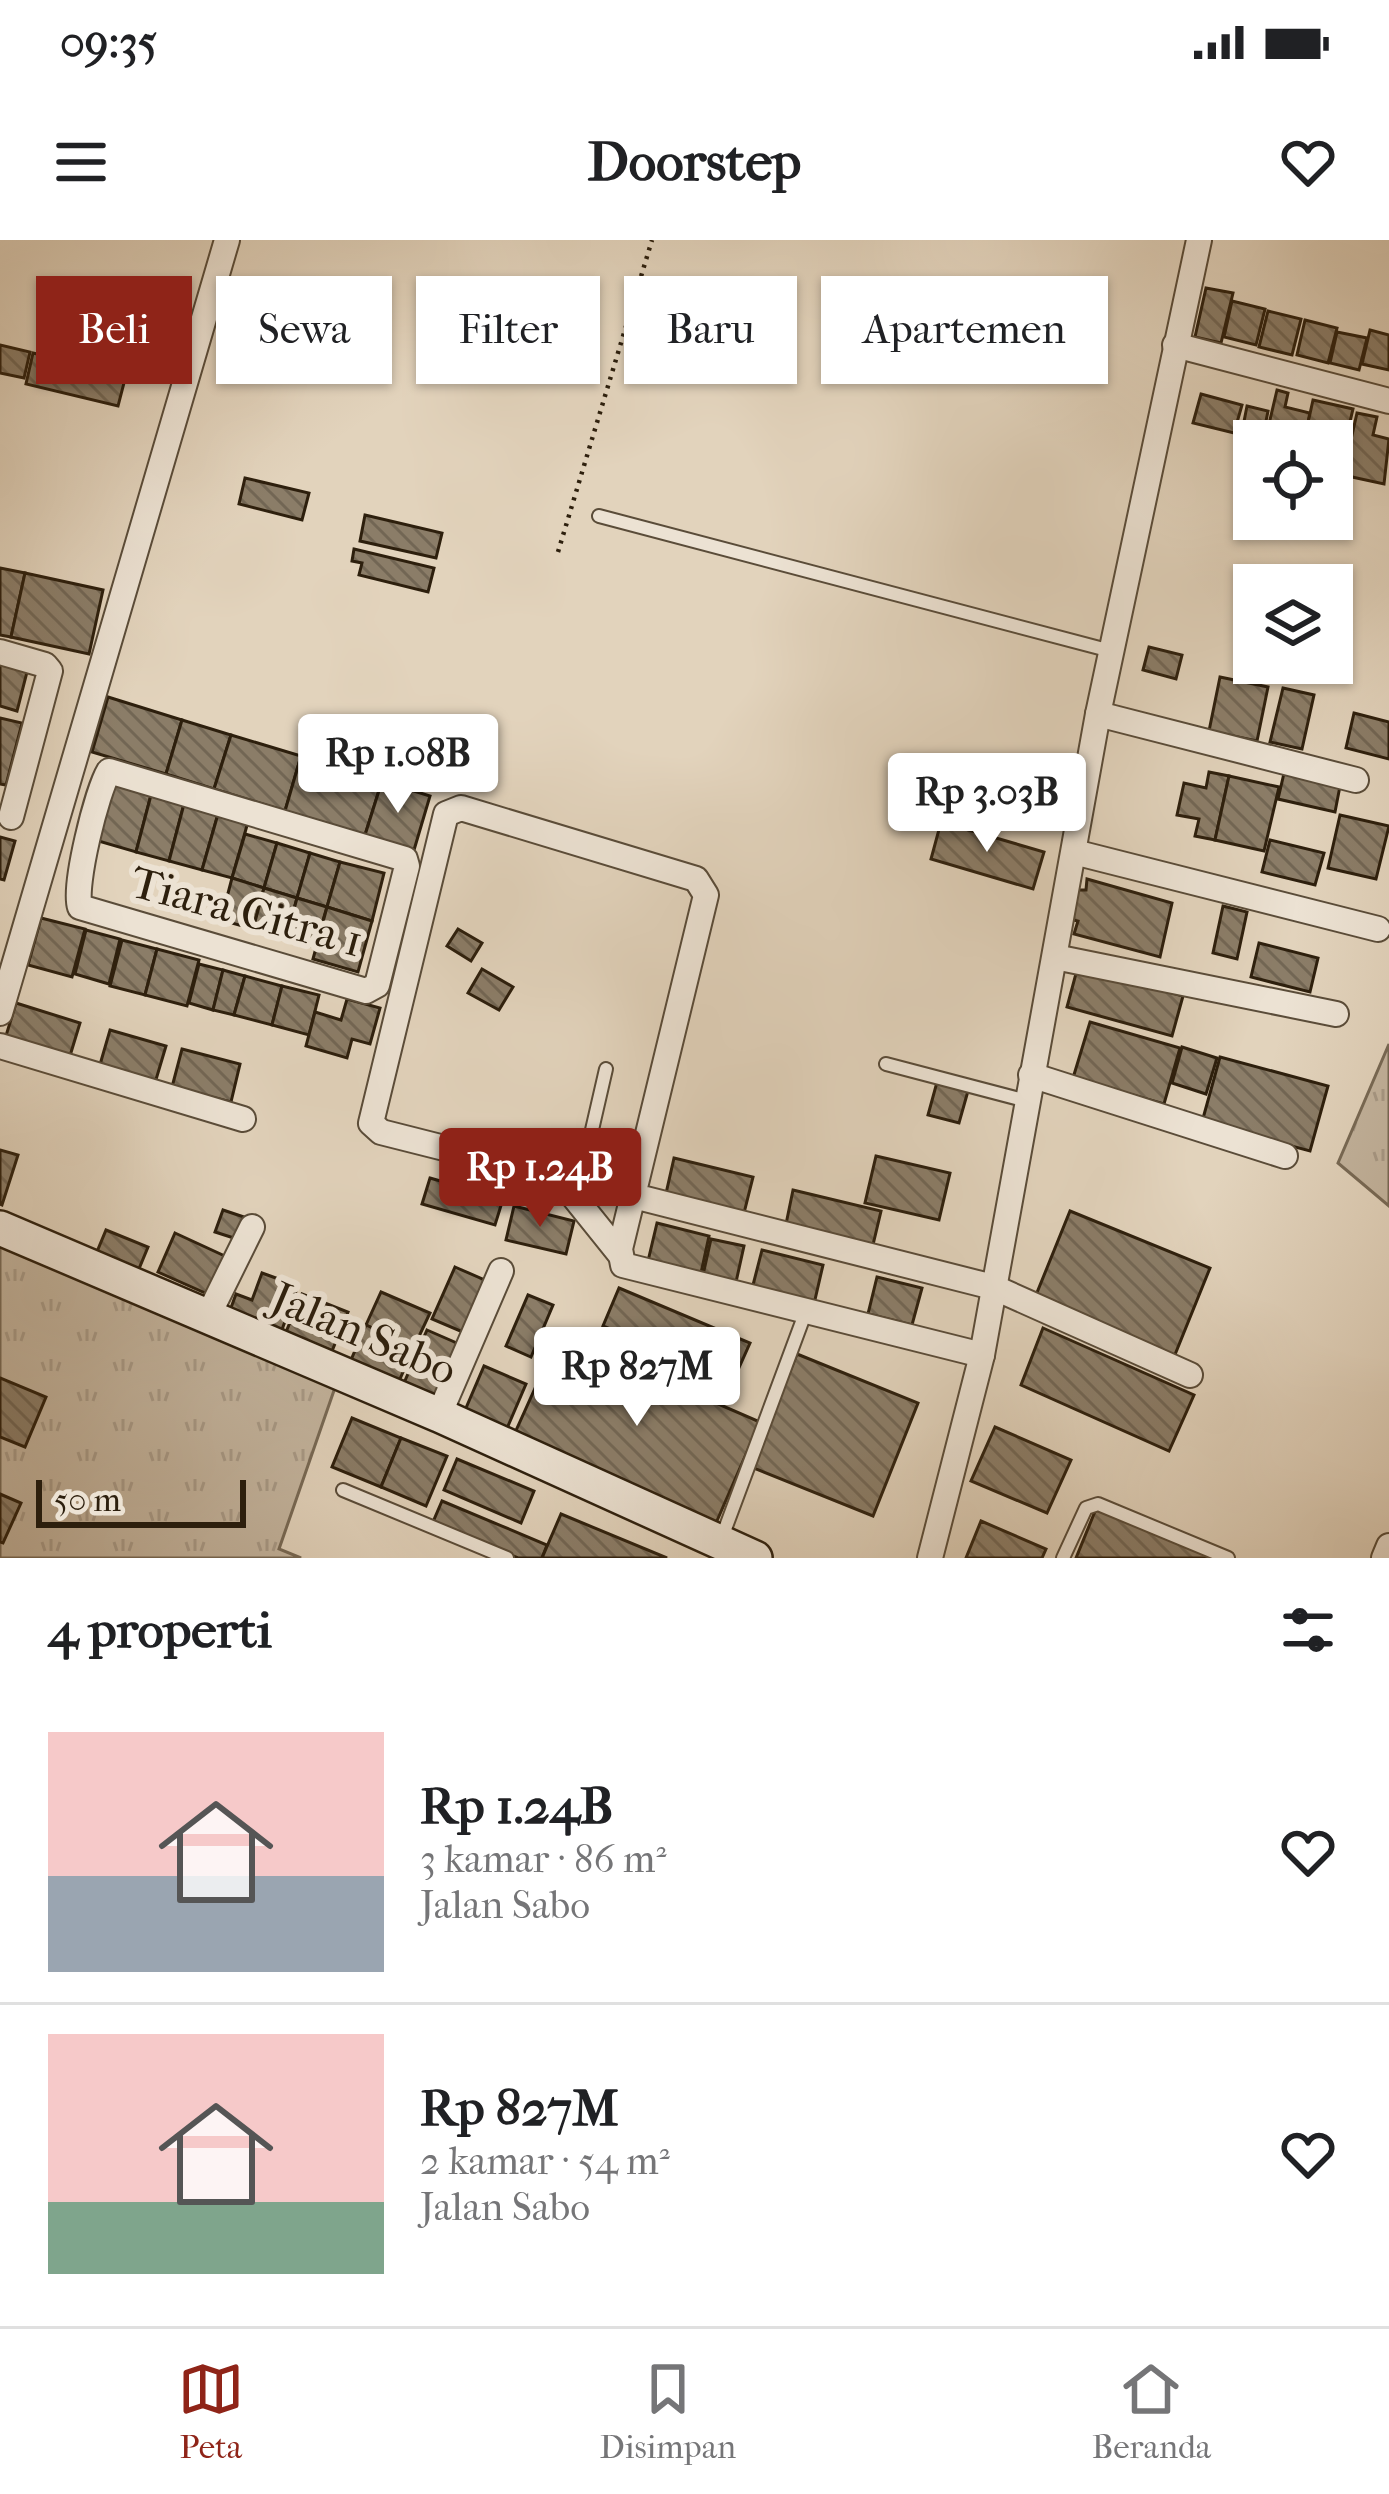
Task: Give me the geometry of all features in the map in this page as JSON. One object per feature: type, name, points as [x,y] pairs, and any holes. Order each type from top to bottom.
[{"type":"street","points":[[0,1013],[227,240]]},
{"type":"street","points":[[930,1558],[982,1354],[1098,714],[1199,240]]},
{"type":"street","points":[[1175,346],[1389,401]]},
{"type":"street","points":[[0,652],[45,665],[50,671],[5,815],[54,830]]},
{"type":"street","points":[[1098,714],[1356,781]]},
{"type":"street","name":"Tiara Citra 1","points":[[110,771],[407,862],[377,985],[366,991],[89,912],[77,903],[81,877],[110,771]]},
{"type":"street","points":[[620,1253],[634,1196],[706,896],[696,879],[451,809],[446,814],[371,1123],[382,1132],[634,1196],[993,1288],[1190,1375]]},
{"type":"street","points":[[1074,852],[1378,929]]},
{"type":"street","name":"Tiara Citra 1","points":[[45,866],[81,877]]},
{"type":"street","points":[[1055,957],[1336,1014]]},
{"type":"street","points":[[0,1046],[243,1120]]},
{"type":"street","points":[[1031,1075],[1285,1156]]},
{"type":"street","points":[[569,1180],[623,1264],[982,1354]]},
{"type":"street","points":[[208,1316],[252,1227]]},
{"type":"street","name":"Jalan Sabo","points":[[0,1228],[439,1414],[755,1558]]},
{"type":"street","points":[[439,1414],[501,1271]]},
{"type":"street","points":[[1384,1558],[1389,1546]]},
{"type":"lane","points":[[599,516],[1111,651]]},
{"type":"lane","points":[[886,1064],[1027,1101]]},
{"type":"lane","points":[[569,1180],[606,1069]]},
{"type":"lane","points":[[721,1540],[806,1311]]},
{"type":"lane","points":[[344,1490],[508,1558]]},
{"type":"lane","points":[[1063,1558],[1086,1508],[1098,1504],[1228,1558]]},
{"type":"path","points":[[558,552],[652,240]]},
{"type":"green space","points":[[1389,1044],[1389,1206],[1338,1163]]},
{"type":"green space","points":[[0,1239],[339,1376],[279,1549],[301,1558],[0,1558]]},
{"type":"building","points":[[1206,288],[1233,293],[1221,343],[1195,337]]},
{"type":"building","points":[[1232,301],[1265,309],[1256,345],[1224,337]]},
{"type":"building","points":[[1268,311],[1301,319],[1292,355],[1259,347]]},
{"type":"building","points":[[1305,320],[1337,328],[1328,363],[1297,355]]},
{"type":"building","points":[[1370,330],[1389,335],[1389,370],[1362,364]]},
{"type":"building","points":[[1337,332],[1367,338],[1359,370],[1330,363]]},
{"type":"building","points":[[0,345],[30,352],[24,378],[0,373]]},
{"type":"building","points":[[33,353],[36,384],[124,384],[118,406],[26,384]]},
{"type":"building","points":[[1277,390],[1288,393],[1285,407],[1310,413],[1308,420],[1270,420]]},
{"type":"building","points":[[1201,394],[1242,405],[1238,420],[1233,420],[1233,433],[1193,423]]},
{"type":"building","points":[[1313,400],[1353,409],[1350,420],[1309,420]]},
{"type":"building","points":[[1247,406],[1268,411],[1266,420],[1244,420]]},
{"type":"building","points":[[1357,413],[1377,417],[1373,435],[1389,439],[1384,484],[1353,477]]},
{"type":"building","points":[[245,478],[309,493],[302,520],[239,504]]},
{"type":"building","points":[[365,515],[442,533],[436,558],[360,541]]},
{"type":"building","points":[[354,549],[434,568],[428,592],[359,575],[362,563],[352,561]]},
{"type":"building","points":[[0,568],[25,573],[11,637],[0,635]]},
{"type":"building","points":[[25,573],[103,590],[89,654],[11,637]]},
{"type":"building","points":[[1149,647],[1182,655],[1176,679],[1143,670]]},
{"type":"building","points":[[0,657],[29,664],[17,711],[0,706]]},
{"type":"building","points":[[1220,677],[1233,680],[1233,684],[1268,687],[1257,741],[1209,731]]},
{"type":"building","points":[[1283,688],[1314,695],[1302,749],[1270,742]]},
{"type":"building","points":[[108,697],[182,720],[166,774],[92,752]]},
{"type":"building","points":[[1354,713],[1389,722],[1389,759],[1346,748]]},
{"type":"building","points":[[0,718],[22,723],[6,785],[0,784]]},
{"type":"building","points":[[182,720],[231,735],[214,789],[166,774]]},
{"type":"building","points":[[231,735],[301,756],[285,811],[214,789]]},
{"type":"building","points":[[301,756],[382,781],[365,835],[285,811]]},
{"type":"building","points":[[1285,769],[1341,781],[1335,812],[1278,799]]},
{"type":"building","points":[[1209,772],[1229,776],[1215,840],[1195,836],[1199,819],[1177,815],[1184,783],[1206,788]]},
{"type":"building","points":[[1229,776],[1279,787],[1264,851],[1215,840]]},
{"type":"building","points":[[382,781],[430,796],[414,850],[365,835]]},
{"type":"building","points":[[110,783],[151,795],[136,852],[95,840]]},
{"type":"building","points":[[151,795],[184,804],[169,861],[136,852]]},
{"type":"building","points":[[184,804],[218,814],[202,870],[169,861]]},
{"type":"building","points":[[218,814],[248,822],[232,878],[202,870]]},
{"type":"building","points":[[1340,815],[1389,826],[1376,879],[1328,868]]},
{"type":"building","points":[[941,822],[1044,852],[1033,889],[931,859]]},
{"type":"building","points":[[245,834],[277,843],[264,888],[232,878]]},
{"type":"building","points":[[0,837],[15,841],[4,880],[0,879]]},
{"type":"building","points":[[1270,840],[1324,853],[1315,885],[1262,872]]},
{"type":"building","points":[[277,843],[310,853],[297,898],[264,888]]},
{"type":"building","points":[[310,853],[340,862],[327,907],[297,898]]},
{"type":"building","points":[[340,862],[384,873],[372,921],[327,907]]},
{"type":"building","points":[[232,878],[264,888],[253,929],[221,920]]},
{"type":"building","points":[[1087,879],[1172,903],[1160,957],[1074,934],[1078,921],[1069,919],[1076,890],[1086,890]]},
{"type":"building","points":[[264,888],[297,898],[286,939],[253,929]]},
{"type":"building","points":[[297,898],[327,907],[315,947],[286,939]]},
{"type":"building","points":[[1223,906],[1247,912],[1237,959],[1213,953]]},
{"type":"building","points":[[327,907],[372,921],[358,972],[313,959]]},
{"type":"building","points":[[41,918],[85,929],[72,977],[28,965]]},
{"type":"building","points":[[458,929],[482,943],[471,961],[447,946]]},
{"type":"building","points":[[86,930],[120,939],[109,984],[75,974]]},
{"type":"building","points":[[122,940],[157,949],[145,995],[110,986]]},
{"type":"building","points":[[1259,943],[1318,958],[1310,992],[1251,977]]},
{"type":"building","points":[[157,949],[199,960],[187,1006],[145,995]]},
{"type":"building","points":[[199,964],[223,970],[213,1010],[189,1003]]},
{"type":"building","points":[[1078,966],[1183,996],[1172,1036],[1067,1007]]},
{"type":"building","points":[[482,969],[513,987],[499,1010],[468,993]]},
{"type":"building","points":[[223,970],[245,976],[234,1015],[213,1010]]},
{"type":"building","points":[[245,976],[282,986],[272,1025],[234,1015]]},
{"type":"building","points":[[282,986],[319,995],[309,1035],[272,1025]]},
{"type":"building","points":[[347,999],[380,1008],[370,1044],[352,1039],[347,1058],[306,1046],[315,1012],[341,1020]]},
{"type":"building","points":[[16,1003],[80,1023],[69,1059],[5,1039]]},
{"type":"building","points":[[1090,1022],[1180,1048],[1164,1104],[1073,1078]]},
{"type":"building","points":[[110,1030],[166,1046],[155,1083],[99,1068]]},
{"type":"building","points":[[1182,1047],[1217,1058],[1206,1094],[1172,1083]]},
{"type":"building","points":[[182,1049],[240,1064],[231,1102],[172,1087]]},
{"type":"building","points":[[1220,1057],[1328,1086],[1310,1151],[1202,1122]]},
{"type":"building","points":[[937,1082],[968,1091],[959,1123],[928,1115]]},
{"type":"building","points":[[0,1150],[18,1155],[2,1205],[0,1204]]},
{"type":"building","points":[[876,1156],[950,1173],[939,1220],[865,1203]]},
{"type":"building","points":[[674,1158],[753,1177],[743,1217],[665,1198]]},
{"type":"building","points":[[430,1178],[503,1199],[495,1225],[422,1204]]},
{"type":"building","points":[[793,1190],[881,1211],[872,1249],[785,1229]]},
{"type":"building","points":[[514,1206],[574,1221],[566,1254],[506,1240]]},
{"type":"building","points":[[223,1210],[244,1217],[237,1239],[215,1232]]},
{"type":"building","points":[[1070,1211],[1210,1268],[1174,1357],[1034,1300]]},
{"type":"building","points":[[657,1223],[709,1236],[701,1273],[648,1261]]},
{"type":"building","points":[[106,1230],[148,1247],[136,1276],[94,1259]]},
{"type":"building","points":[[175,1233],[229,1258],[212,1296],[158,1272]]},
{"type":"building","points":[[711,1239],[744,1246],[736,1282],[703,1275]]},
{"type":"building","points":[[762,1250],[823,1265],[814,1304],[752,1289]]},
{"type":"building","points":[[455,1267],[487,1281],[465,1333],[432,1319]]},
{"type":"building","points":[[262,1273],[298,1286],[280,1335],[228,1316],[236,1294],[252,1300]]},
{"type":"building","points":[[877,1277],[922,1288],[912,1325],[868,1314]]},
{"type":"building","points":[[619,1288],[750,1343],[733,1381],[603,1326]]},
{"type":"building","points":[[381,1292],[430,1313],[414,1347],[366,1325]]},
{"type":"building","points":[[302,1294],[348,1312],[332,1351],[286,1332]]},
{"type":"building","points":[[528,1295],[553,1305],[531,1357],[506,1346]]},
{"type":"building","points":[[366,1325],[414,1347],[396,1388],[348,1367]]},
{"type":"building","points":[[1043,1328],[1194,1395],[1169,1451],[1021,1385]]},
{"type":"building","points":[[427,1330],[459,1344],[437,1397],[404,1383]]},
{"type":"building","points":[[559,1335],[760,1422],[716,1523],[514,1435]]},
{"type":"building","points":[[797,1354],[918,1403],[873,1516],[751,1467]]},
{"type":"building","points":[[484,1366],[526,1384],[505,1433],[463,1415]]},
{"type":"building","points":[[0,1378],[46,1397],[25,1447],[0,1437]]},
{"type":"building","points":[[352,1418],[401,1438],[381,1487],[332,1467]]},
{"type":"building","points":[[995,1427],[1071,1460],[1047,1513],[971,1481]]},
{"type":"building","points":[[401,1438],[447,1456],[426,1506],[381,1487]]},
{"type":"building","points":[[457,1459],[534,1491],[521,1523],[444,1490]]},
{"type":"building","points":[[0,1494],[21,1503],[3,1543],[0,1542]]},
{"type":"building","points":[[442,1501],[547,1545],[542,1558],[518,1558],[433,1522]]},
{"type":"building","points":[[1096,1509],[1217,1558],[1076,1558]]},
{"type":"building","points":[[561,1514],[667,1558],[542,1558]]},
{"type":"building","points":[[981,1521],[1046,1549],[1042,1558],[966,1558]]}]
